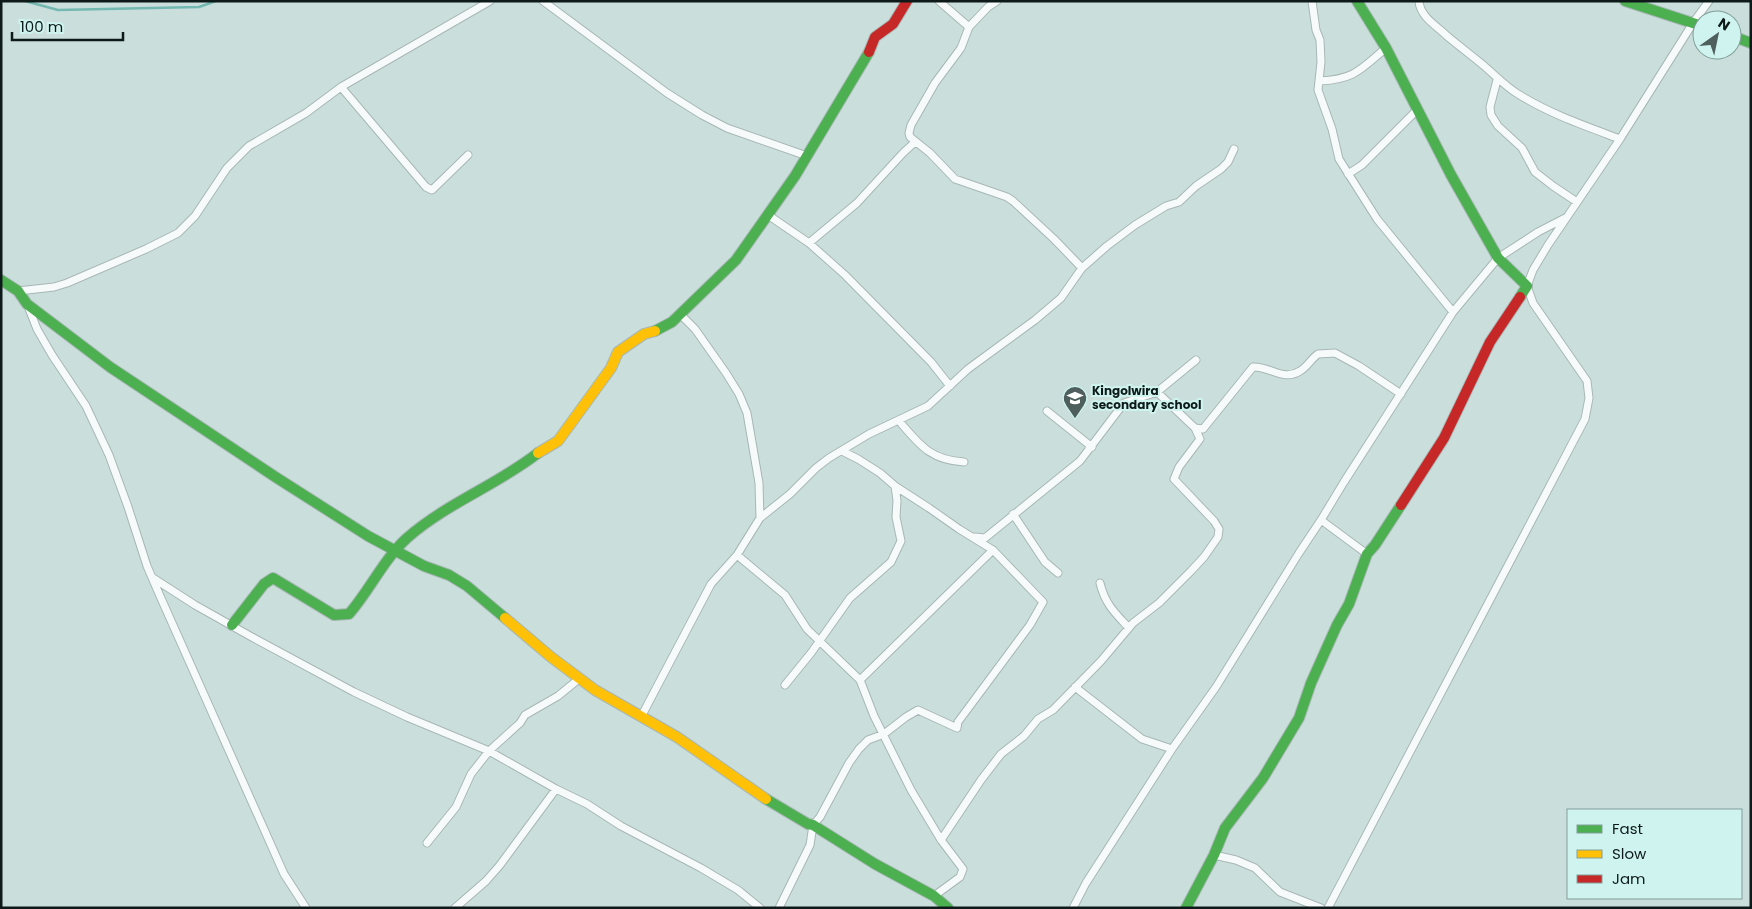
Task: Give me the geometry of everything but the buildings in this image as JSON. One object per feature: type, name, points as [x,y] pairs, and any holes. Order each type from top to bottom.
[{"type":"main road","points":[[232,625],[264,584],[273,578],[334,615],[349,614],[360,603],[394,551],[405,540],[429,521],[469,495],[522,466],[558,441],[611,368],[618,352],[644,334],[655,331],[672,322],[736,260],[795,176],[853,80],[875,38],[893,24],[907,1]]},
{"type":"main road","points":[[1186,908],[1214,855],[1225,828],[1263,778],[1299,718],[1311,683],[1337,625],[1349,604],[1367,554],[1444,438],[1470,380],[1490,342],[1526,286],[1498,258],[1451,175],[1386,48],[1357,1]]},
{"type":"main road","points":[[1624,1],[1692,22]]},
{"type":"main road","points":[[1,280],[18,292],[27,304],[110,367],[277,478],[394,551],[424,566],[449,575],[467,586],[550,657],[595,690],[677,737],[752,790],[875,864],[934,896],[948,908]]},
{"type":"street","points":[[18,292],[54,287],[67,283],[178,233],[195,216],[227,168],[249,146],[306,113],[341,87],[490,1]]},
{"type":"street","points":[[543,1],[667,93],[702,115],[727,128],[807,156]]},
{"type":"street","points":[[938,1],[969,27]]},
{"type":"street","points":[[997,1],[988,7],[969,27],[961,48],[935,83],[911,125],[910,137],[930,154],[954,179],[1007,197],[1013,201],[1082,268]]},
{"type":"street","points":[[1312,1],[1316,30],[1320,40],[1320,81],[1318,90],[1332,130],[1339,159],[1377,219],[1453,312]]},
{"type":"street","points":[[1419,1],[1423,14],[1497,80],[1524,98],[1557,114],[1620,139]]},
{"type":"street","points":[[1328,908],[1585,420],[1589,398],[1587,381],[1533,303],[1526,286],[1541,256],[1692,33]]},
{"type":"street","points":[[1320,81],[1345,78],[1358,72],[1386,48]]},
{"type":"street","points":[[1497,80],[1490,107],[1491,115],[1498,126],[1522,148],[1535,172],[1552,186],[1577,202]]},
{"type":"street","points":[[341,87],[426,187],[432,190],[468,155]]},
{"type":"street","points":[[1348,174],[1362,164],[1418,110]]},
{"type":"street","points":[[809,243],[857,203],[903,152],[915,142]]},
{"type":"street","points":[[641,717],[711,584],[737,555],[760,518],[790,494],[816,468],[869,434],[928,406],[968,369],[1035,320],[1061,298],[1082,268],[1107,246],[1134,225],[1166,206],[1179,202],[1196,186],[1221,169],[1228,162],[1234,149]]},
{"type":"street","points":[[768,215],[809,243],[845,275],[931,362],[950,386]]},
{"type":"street","points":[[1073,908],[1086,883],[1172,749],[1216,687],[1453,312],[1498,258],[1538,232],[1568,216]]},
{"type":"street","points":[[27,304],[37,329],[52,355],[86,406],[109,455],[147,566],[281,866],[306,908]]},
{"type":"street","points":[[680,314],[695,329],[726,373],[739,394],[747,413],[759,483],[760,518]]},
{"type":"street","points":[[1194,428],[1203,429],[1253,367],[1290,376],[1302,370],[1318,354],[1336,353],[1401,394]]},
{"type":"street","points":[[972,536],[985,538],[1080,461],[1124,403],[1157,392],[1196,360]]},
{"type":"street","points":[[941,840],[981,780],[1001,754],[1024,736],[1038,719],[1053,710],[1101,661],[1129,628],[1159,603],[1191,571],[1204,557],[1218,536],[1219,528],[1214,520],[1174,479],[1179,467],[1200,439],[1194,428],[1157,392]]},
{"type":"street","points":[[1048,411],[1092,447]]},
{"type":"street","points":[[899,421],[932,454],[949,461],[964,462]]},
{"type":"street","points":[[779,908],[810,845],[813,825],[820,817],[845,770],[860,749],[868,740],[884,734],[918,710],[957,728],[958,722],[1040,610],[1043,600],[993,550],[958,529],[858,459],[842,451]]},
{"type":"street","points":[[785,685],[850,598],[891,562],[894,557],[901,540],[896,517],[897,501],[895,486]]},
{"type":"street","points":[[1013,514],[1045,562],[1058,573]]},
{"type":"street","points":[[1321,520],[1367,554]]},
{"type":"street","points":[[860,680],[993,550]]},
{"type":"street","points":[[737,555],[784,595],[808,629],[860,680],[874,716],[911,790],[941,840],[963,869],[960,877],[934,896]]},
{"type":"street","points":[[153,578],[195,605],[354,692],[407,717],[489,751],[556,790],[587,804],[621,826],[701,868],[738,890],[760,908]]},
{"type":"street","points":[[1100,583],[1108,606],[1129,628]]},
{"type":"street","points":[[427,843],[456,807],[471,774],[489,751],[525,715],[558,696],[580,678]]},
{"type":"street","points":[[1075,687],[1142,739],[1172,749]]},
{"type":"street","points":[[455,908],[486,881],[500,865],[556,790]]},
{"type":"street","points":[[1214,855],[1236,860],[1255,868],[1280,892],[1321,908]]},
{"type":"waterway","points":[[25,1],[58,10],[199,7],[216,1]]},
{"type":"traffic: fast","points":[[1357,1],[1386,48],[1451,175],[1498,258],[1527,286],[1520,297]]},
{"type":"traffic: fast","points":[[1625,1],[1692,23]]},
{"type":"traffic: fast","points":[[1742,40],[1751,43]]},
{"type":"traffic: fast","points":[[655,331],[672,322],[736,260],[795,176],[869,52]]},
{"type":"traffic: fast","points":[[1,280],[18,291],[27,304],[110,367],[368,536],[424,566],[449,575],[467,586],[505,618]]},
{"type":"traffic: fast","points":[[232,625],[264,584],[273,578],[334,615],[349,614],[384,565],[407,538],[439,514],[506,475],[538,453]]},
{"type":"traffic: fast","points":[[1186,908],[1214,855],[1225,828],[1263,778],[1299,718],[1311,683],[1337,625],[1349,604],[1367,554],[1401,505]]},
{"type":"traffic: fast","points":[[766,799],[808,824],[813,825],[875,864],[934,896],[948,908]]},
{"type":"traffic: slow","points":[[538,453],[558,441],[611,368],[618,352],[644,334],[655,331]]},
{"type":"traffic: slow","points":[[505,618],[551,657],[595,690],[677,737],[766,799]]},
{"type":"traffic: jam","points":[[869,52],[875,37],[893,24],[907,1]]},
{"type":"traffic: jam","points":[[1401,505],[1444,438],[1490,342],[1520,297]]},
{"type":"place","name":"Kingolwira secondary school","points":[[1075,419]]}]
